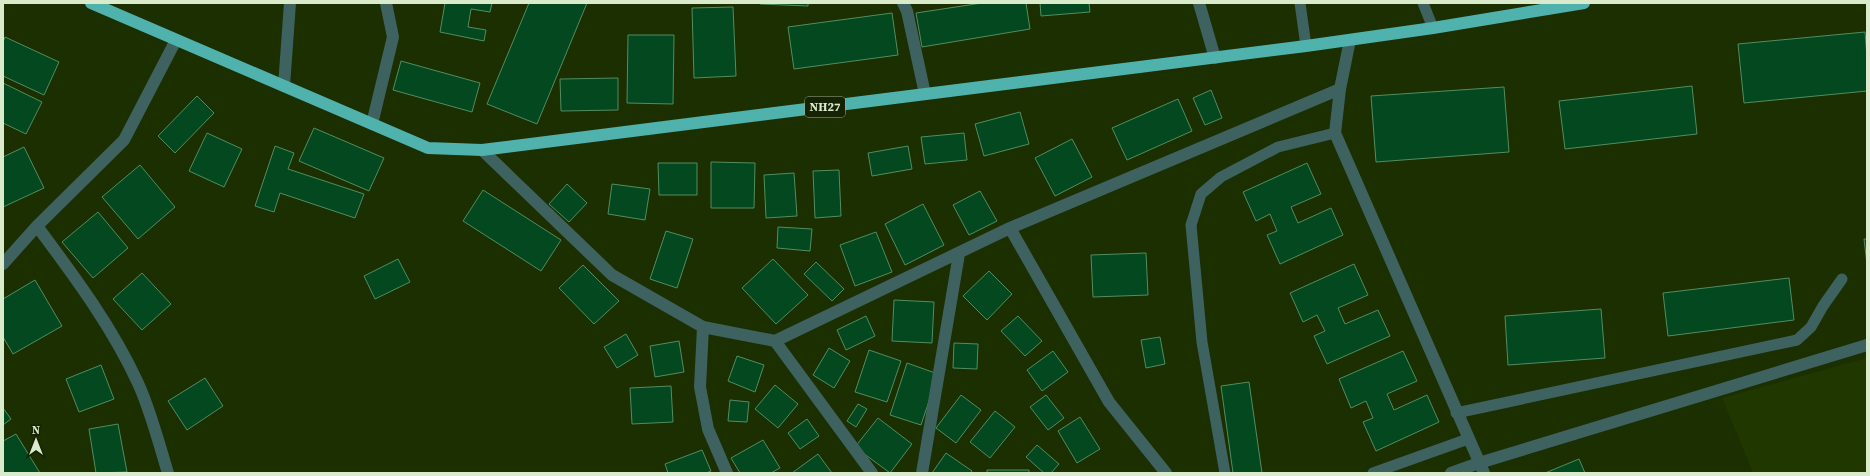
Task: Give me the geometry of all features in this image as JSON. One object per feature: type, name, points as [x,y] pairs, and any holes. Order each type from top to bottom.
[{"type":"highway","name":"NH27","points":[[91,3],[428,148],[482,150],[1306,46],[1433,28],[1584,3]]},
{"type":"street","points":[[284,86],[290,3]]},
{"type":"street","points":[[372,124],[393,37],[386,3]]},
{"type":"street","points":[[903,3],[907,11],[926,94]]},
{"type":"street","points":[[1199,3],[1215,58]]},
{"type":"street","points":[[3,264],[37,226],[124,140],[176,40]]},
{"type":"street","points":[[1350,40],[1340,89],[1335,133],[1481,468]]},
{"type":"street","points":[[482,150],[612,275],[703,326],[775,341],[959,254],[1010,228],[1340,89]]},
{"type":"street","points":[[37,226],[79,282],[116,338],[138,383],[168,473]]},
{"type":"street","points":[[1010,228],[1109,402],[1166,473]]},
{"type":"street","points":[[922,473],[959,254]]},
{"type":"street","points":[[703,326],[700,387],[708,429],[726,473]]},
{"type":"street","points":[[775,341],[872,473]]},
{"type":"street","points":[[1451,473],[1481,468],[1867,345]]},
{"type":"lane","points":[[1300,3],[1306,46]]},
{"type":"lane","points":[[1423,3],[1433,28]]},
{"type":"lane","points":[[1225,473],[1202,342],[1191,224],[1201,194],[1220,177],[1278,147],[1335,133]]},
{"type":"lane","points":[[1456,413],[1797,340],[1811,327],[1823,306],[1842,279]]},
{"type":"lane","points":[[1373,473],[1468,439]]},
{"type":"shaded area","points":[[1867,358],[1867,473],[1753,473],[1722,398]]},
{"type":"building","points":[[445,3],[492,3],[490,12],[471,9],[468,27],[486,30],[484,41],[440,32]]},
{"type":"building","points":[[529,3],[587,3],[537,124],[487,104]]},
{"type":"building","points":[[808,3],[808,6],[760,4]]},
{"type":"building","points":[[982,3],[1026,3],[1030,29],[922,47],[916,13]]},
{"type":"building","points":[[1040,3],[1089,3],[1090,12],[1041,16]]},
{"type":"building","points":[[733,7],[736,76],[694,78],[692,8]]},
{"type":"building","points":[[892,13],[898,55],[794,69],[788,27]]},
{"type":"building","points":[[1865,32],[1867,91],[1744,103],[1738,44]]},
{"type":"building","points":[[628,35],[674,35],[673,104],[627,103]]},
{"type":"building","points":[[5,37],[59,62],[44,95],[3,76],[3,42]]},
{"type":"building","points":[[401,61],[480,83],[472,112],[393,90]]},
{"type":"building","points":[[618,78],[618,110],[561,111],[560,79]]},
{"type":"building","points":[[3,83],[42,102],[26,134],[3,123]]},
{"type":"building","points":[[1692,86],[1697,134],[1565,149],[1559,101]]},
{"type":"building","points":[[1504,87],[1509,152],[1376,162],[1371,96]]},
{"type":"building","points":[[1211,90],[1222,118],[1205,125],[1193,98]]},
{"type":"building","points":[[197,96],[214,113],[175,153],[158,136]]},
{"type":"building","points":[[1178,99],[1192,131],[1127,160],[1112,128]]},
{"type":"building","points":[[1020,112],[1029,144],[984,156],[975,124]]},
{"type":"building","points":[[314,128],[384,158],[369,191],[299,161]]},
{"type":"building","points":[[207,133],[242,149],[224,187],[189,171]]},
{"type":"building","points":[[964,133],[967,160],[925,164],[921,137]]},
{"type":"building","points":[[1072,139],[1092,177],[1055,196],[1035,158]]},
{"type":"building","points":[[275,146],[294,153],[288,169],[364,194],[355,218],[280,193],[274,212],[255,206]]},
{"type":"building","points":[[908,146],[912,169],[872,176],[868,153]]},
{"type":"building","points":[[24,147],[44,188],[3,207],[3,157]]},
{"type":"building","points":[[711,162],[755,163],[754,208],[711,208]]},
{"type":"building","points":[[658,163],[697,163],[697,195],[659,195]]},
{"type":"building","points":[[1307,163],[1321,194],[1291,207],[1298,223],[1331,208],[1343,235],[1280,264],[1267,235],[1277,231],[1270,214],[1256,221],[1243,192]]},
{"type":"building","points":[[140,165],[175,207],[138,239],[102,197]]},
{"type":"building","points":[[839,170],[841,216],[815,218],[813,171]]},
{"type":"building","points":[[794,173],[797,216],[766,218],[764,175]]},
{"type":"building","points":[[567,184],[587,203],[569,222],[549,204]]},
{"type":"building","points":[[612,184],[650,189],[645,220],[608,214]]},
{"type":"building","points":[[483,190],[561,240],[541,271],[463,221]]},
{"type":"building","points":[[980,191],[997,221],[969,235],[953,205]]},
{"type":"building","points":[[923,204],[944,245],[905,265],[885,224]]},
{"type":"building","points":[[98,212],[128,248],[93,278],[62,242]]},
{"type":"building","points":[[778,227],[812,229],[810,251],[777,248]]},
{"type":"building","points":[[666,231],[693,239],[677,288],[650,279]]},
{"type":"building","points":[[876,232],[892,272],[855,286],[840,245]]},
{"type":"building","points":[[1864,239],[1867,239],[1867,264]]},
{"type":"building","points":[[1146,253],[1148,295],[1093,297],[1091,255]]},
{"type":"building","points":[[398,259],[410,282],[375,299],[364,276]]},
{"type":"building","points":[[773,259],[808,295],[776,324],[742,288]]},
{"type":"building","points":[[816,262],[844,289],[832,301],[804,274]]},
{"type":"building","points":[[1354,264],[1368,295],[1338,308],[1345,324],[1378,310],[1390,336],[1327,364],[1314,336],[1325,331],[1317,315],[1303,322],[1290,293]]},
{"type":"building","points":[[583,265],[619,301],[594,324],[559,288]]},
{"type":"building","points":[[989,271],[1012,294],[987,320],[963,296]]},
{"type":"building","points":[[142,273],[171,304],[142,330],[113,299]]},
{"type":"building","points":[[1789,278],[1794,320],[1668,336],[1663,293]]},
{"type":"building","points":[[35,280],[62,326],[13,354],[3,337],[3,299]]},
{"type":"building","points":[[894,300],[934,302],[932,343],[892,341]]},
{"type":"building","points":[[1601,309],[1605,358],[1508,365],[1505,316]]},
{"type":"building","points":[[866,316],[875,336],[846,350],[837,330]]},
{"type":"building","points":[[1018,316],[1042,341],[1025,356],[1001,331]]},
{"type":"building","points":[[626,334],[638,355],[617,368],[604,347]]},
{"type":"building","points":[[1160,337],[1165,364],[1146,368],[1141,340]]},
{"type":"building","points":[[679,341],[684,372],[655,377],[650,346]]},
{"type":"building","points":[[954,343],[978,344],[977,369],[953,368]]},
{"type":"building","points":[[829,348],[850,361],[834,388],[813,375]]},
{"type":"building","points":[[869,350],[901,361],[887,402],[855,392]]},
{"type":"building","points":[[1053,351],[1068,372],[1042,391],[1027,370]]},
{"type":"building","points":[[1403,351],[1417,381],[1387,394],[1394,410],[1427,395],[1439,422],[1376,451],[1363,422],[1373,418],[1366,401],[1351,408],[1339,379]]},
{"type":"building","points":[[737,356],[764,365],[755,392],[728,381]]},
{"type":"building","points":[[907,363],[938,374],[921,425],[890,415]]},
{"type":"building","points":[[101,365],[114,399],[79,412],[66,379]]},
{"type":"building","points":[[205,378],[223,406],[187,430],[168,401]]},
{"type":"building","points":[[1249,382],[1262,473],[1233,473],[1221,386]]},
{"type":"building","points":[[775,385],[798,404],[778,428],[755,409]]},
{"type":"building","points":[[671,386],[673,422],[632,424],[630,388]]},
{"type":"building","points":[[961,395],[981,410],[956,443],[936,428]]},
{"type":"building","points":[[1046,395],[1064,418],[1048,430],[1030,407]]},
{"type":"building","points":[[730,400],[749,402],[747,422],[728,421]]},
{"type":"building","points":[[858,404],[867,409],[856,427],[847,421]]},
{"type":"building","points":[[3,408],[11,419],[3,425]]},
{"type":"building","points":[[995,411],[1015,427],[990,458],[970,442]]},
{"type":"building","points":[[1080,417],[1100,449],[1077,463],[1058,431]]},
{"type":"building","points":[[878,418],[912,444],[890,473],[855,447]]},
{"type":"building","points":[[807,419],[819,436],[800,449],[788,433]]},
{"type":"building","points":[[118,424],[127,472],[96,473],[89,429]]},
{"type":"building","points":[[16,434],[40,473],[3,473],[3,441]]},
{"type":"building","points":[[763,440],[780,468],[771,473],[740,473],[731,458]]},
{"type":"building","points":[[1037,445],[1059,464],[1051,473],[1044,473],[1026,457]]},
{"type":"building","points":[[702,450],[711,471],[706,473],[668,473],[665,464]]},
{"type":"building","points":[[946,453],[972,471],[971,473],[932,473]]},
{"type":"building","points":[[818,454],[832,473],[792,473]]},
{"type":"building","points":[[1579,459],[1585,473],[1545,473]]},
{"type":"building","points":[[987,470],[1029,470],[1029,473],[987,473]]}]
